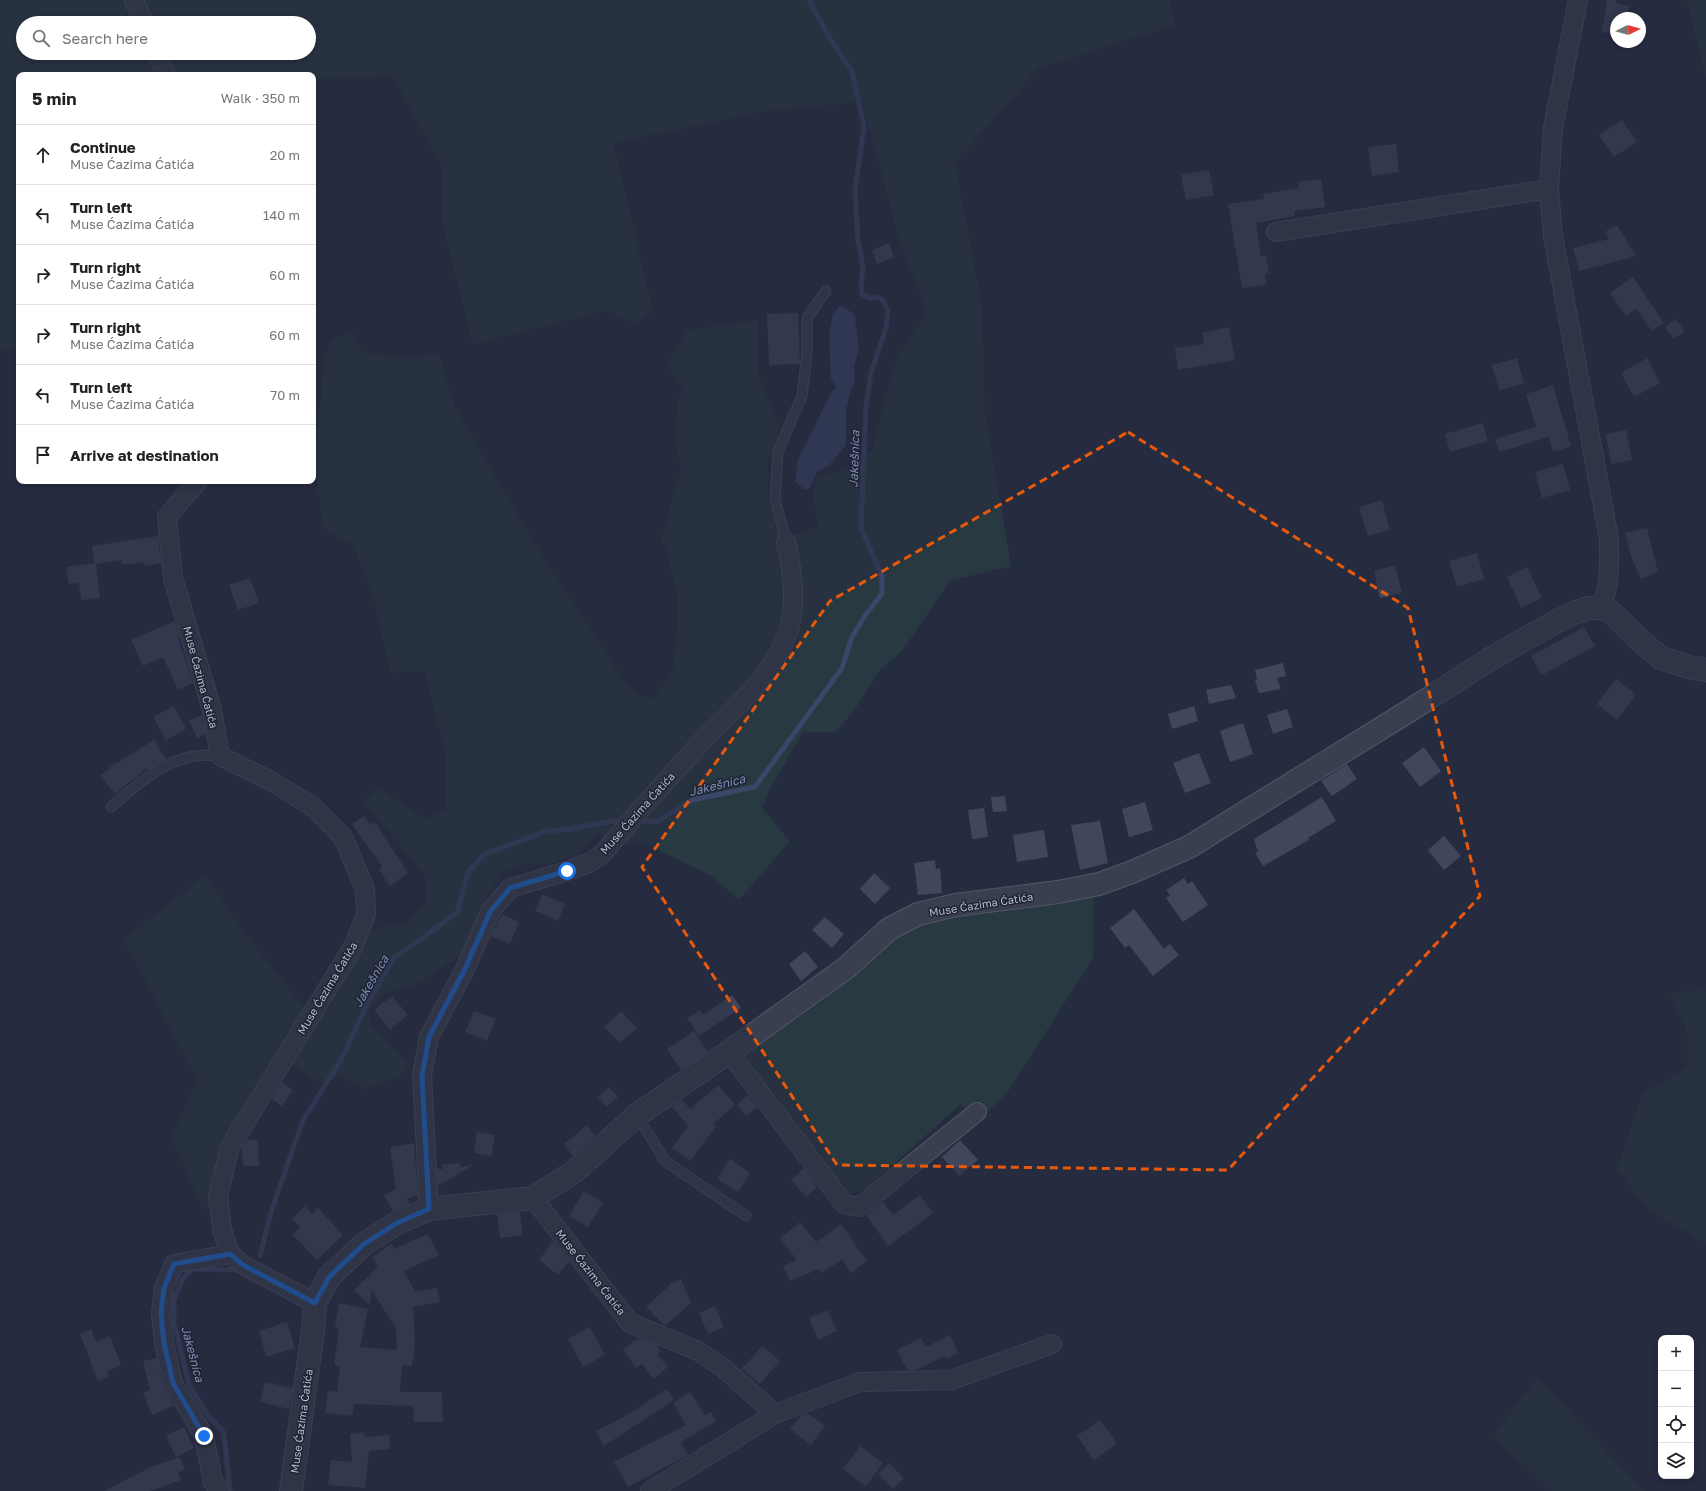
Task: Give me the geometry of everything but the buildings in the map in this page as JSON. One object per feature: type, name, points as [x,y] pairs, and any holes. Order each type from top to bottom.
[{"type":"street","points":[[134,0],[141,16]]},
{"type":"street","points":[[1578,0],[1553,128],[1549,189],[1553,236],[1609,540],[1610,575],[1606,596],[1600,608],[1610,611],[1645,646],[1661,658],[1690,667],[1706,670]]},
{"type":"street","points":[[160,60],[165,72]]},
{"type":"street","points":[[1276,232],[1549,189]]},
{"type":"street","name":"Muse Ćazima Ćatića","points":[[195,484],[167,517],[172,578],[212,710],[220,756],[271,781],[313,806],[343,836],[366,889],[366,914],[353,948],[230,1147],[218,1196],[222,1229],[230,1254]]},
{"type":"street","name":"Muse Ćazima Ćatića","points":[[429,1209],[422,1076],[429,1037],[465,969],[490,912],[510,888],[589,863],[600,855],[770,669],[787,636],[793,605],[792,567],[786,542]]},
{"type":"street","name":"Muse Ćazima Ćatića","points":[[291,1491],[313,1331],[315,1303],[329,1277],[364,1244],[397,1223],[429,1209],[533,1198],[575,1171],[637,1115],[729,1052],[846,968],[889,929],[918,914],[956,905],[1058,892],[1099,884],[1132,872],[1188,847],[1409,712],[1490,659],[1561,618],[1590,608],[1600,608]]},
{"type":"street","points":[[729,1052],[844,1204],[859,1207],[977,1112]]},
{"type":"street","name":"Muse Ćazima Ćatića","points":[[533,1198],[630,1323],[698,1351],[722,1367],[775,1414]]},
{"type":"street","points":[[220,1491],[213,1482],[204,1436],[173,1383],[164,1343],[161,1313],[164,1288],[174,1264],[230,1254],[243,1265],[315,1303]]},
{"type":"street","points":[[650,1491],[775,1414],[860,1382],[951,1380],[1052,1344]]},
{"type":"lane","points":[[786,542],[775,499],[778,451],[802,396],[807,354],[807,318],[826,291]]},
{"type":"lane","points":[[111,807],[138,784],[170,763],[195,756],[220,756]]},
{"type":"lane","points":[[637,1115],[665,1161],[746,1216]]},
{"type":"highlighted area","points":[[1128,432],[1408,608],[1480,896],[1228,1170],[837,1165],[642,867],[830,601]]},
{"type":"shaded area","points":[[0,0],[1169,0],[1175,25],[1038,68],[955,163],[982,308],[985,415],[1011,566],[950,581],[902,651],[879,671],[854,711],[836,732],[803,732],[769,790],[762,808],[790,841],[739,900],[712,876],[642,842],[617,845],[599,832],[576,854],[552,863],[522,865],[501,871],[492,885],[462,954],[416,985],[385,992],[368,1011],[370,1023],[409,1064],[401,1075],[364,1089],[339,1075],[323,1086],[291,1064],[228,1134],[219,1153],[212,1203],[204,1211],[171,1137],[198,1080],[124,940],[206,875],[245,934],[301,1004],[326,1009],[372,931],[382,926],[404,926],[426,902],[425,875],[364,802],[378,787],[424,819],[446,810],[445,747],[424,671],[391,673],[373,595],[354,546],[324,529],[316,472],[316,440],[326,352],[334,339],[352,333],[362,353],[417,359],[438,352],[455,407],[529,535],[626,685],[641,696],[655,698],[674,668],[679,603],[668,555],[661,538],[681,471],[676,437],[678,400],[683,391],[667,363],[687,330],[758,320],[759,377],[779,428],[767,466],[767,493],[779,539],[819,527],[813,497],[817,477],[846,470],[873,450],[896,360],[928,312],[901,244],[862,102],[767,111],[613,143],[653,311],[633,324],[608,310],[473,344],[442,221],[441,163],[392,76],[316,79],[316,72],[16,72],[16,349],[0,350]]},
{"type":"shaded area","points":[[1687,0],[1706,0],[1706,78]]},
{"type":"shaded area","points":[[1094,893],[1093,958],[1009,1090],[977,1123],[961,1104],[865,1190],[849,1194],[741,1057],[823,1000],[902,932],[950,912]]},
{"type":"shaded area","points":[[1702,990],[1706,991],[1706,1244],[1646,1207],[1617,1169],[1643,1094],[1687,1067],[1687,1030],[1669,993]]},
{"type":"shaded area","points":[[1537,1378],[1644,1491],[1552,1491],[1493,1436]]},
{"type":"water","points":[[840,305],[854,314],[859,348],[854,367],[855,382],[850,393],[846,409],[846,445],[828,466],[817,472],[809,489],[804,489],[795,481],[798,460],[831,393],[836,387],[831,379],[829,335],[833,314]]},
{"type":"waterway","name":"Jakešnica","points":[[642,821],[656,822],[692,800],[755,787],[842,668],[852,637],[866,614],[882,594],[882,576],[861,528],[866,407],[871,373],[886,328],[888,311],[883,301],[878,297],[869,298],[862,294],[861,286],[863,267],[858,240],[855,190],[864,127],[852,71],[829,37],[809,0]]},
{"type":"waterway","name":"Jakešnica","points":[[260,1256],[271,1212],[303,1120],[341,1060],[368,1002],[394,958],[457,913],[468,872],[485,854],[547,831],[571,829],[625,820]]},
{"type":"waterway","name":"Jakešnica","points":[[230,1491],[224,1433],[206,1413],[189,1384],[174,1323],[174,1300],[182,1280],[192,1269],[241,1270]]},
{"type":"route","points":[[204,1436],[173,1383],[164,1343],[161,1313],[164,1288],[174,1264],[230,1254],[243,1265],[315,1303],[329,1277],[364,1244],[397,1223],[429,1209],[422,1076],[429,1037],[465,969],[490,912],[510,888],[522,883],[567,871]]}]
